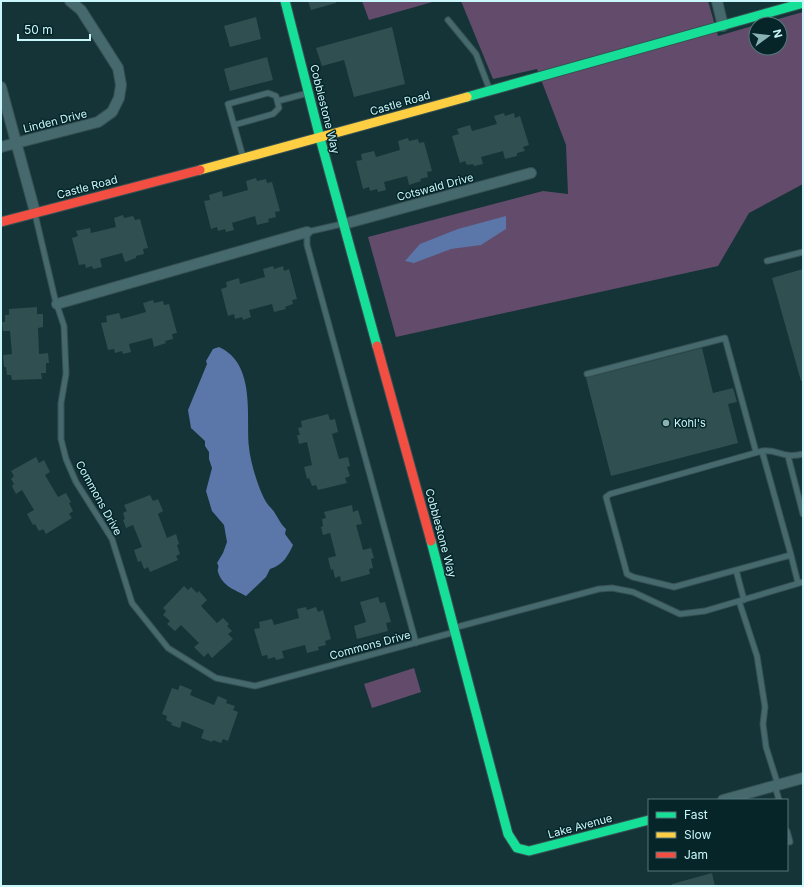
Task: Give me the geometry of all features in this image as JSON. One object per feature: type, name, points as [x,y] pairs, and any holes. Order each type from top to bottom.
[{"type":"street","name":"Linden Drive","points":[[1,147],[98,122],[112,112],[119,98],[121,85],[118,68],[81,10],[70,1]]},
{"type":"street","name":"Cobblestone Way","points":[[284,1],[320,138],[455,630],[508,834],[517,848]]},
{"type":"street","points":[[717,1],[723,26]]},
{"type":"street","name":"Castle Road","points":[[1,222],[320,138],[803,3]]},
{"type":"street","points":[[1,87],[35,212]]},
{"type":"street","name":"Cotswald Drive","points":[[344,224],[531,173]]},
{"type":"street","points":[[57,304],[307,232]]},
{"type":"street","points":[[727,799],[803,778]]},
{"type":"street","name":"Lake Avenue","points":[[517,848],[529,851],[648,820]]},
{"type":"lane","points":[[448,20],[476,54],[490,91]]},
{"type":"lane","points":[[278,101],[308,92]]},
{"type":"lane","points":[[234,125],[273,114],[279,108],[278,101],[272,93],[268,93],[228,104],[234,125],[244,158]]},
{"type":"lane","name":"Commons Drive","points":[[35,212],[57,304],[64,326],[66,374],[61,403],[61,439],[66,459],[76,482],[112,539],[132,603],[168,648],[216,678],[255,686],[416,644],[455,630],[599,589],[612,588],[633,592],[680,614],[705,610],[801,583]]},
{"type":"lane","points":[[344,224],[307,232],[307,245],[416,644]]},
{"type":"lane","points":[[767,261],[803,252]]},
{"type":"lane","points":[[586,374],[725,338],[791,555],[801,583]]},
{"type":"lane","points":[[791,555],[674,586],[633,578],[627,574],[606,497],[610,494],[759,451],[768,450],[788,456],[803,454]]},
{"type":"lane","points":[[788,456],[803,514]]},
{"type":"lane","points":[[736,570],[742,600],[757,656],[765,707],[763,724],[766,747],[779,799]]},
{"type":"lane","points":[[788,835],[790,842]]},
{"type":"shaded area","points":[[362,1],[436,1],[369,20]]},
{"type":"shaded area","points":[[461,1],[708,1],[718,36],[748,27],[748,56],[788,56],[788,16],[803,12],[803,184],[749,213],[718,266],[396,337],[368,237],[543,191],[568,194],[566,145],[537,69],[493,79]]},
{"type":"shaded area","points":[[414,668],[421,692],[372,708],[364,684]]},
{"type":"water","points":[[506,216],[506,229],[481,245],[451,249],[414,263],[405,261],[420,244],[458,229]]},
{"type":"water","points":[[219,347],[231,355],[239,365],[244,378],[247,391],[249,447],[253,469],[262,495],[286,529],[285,534],[293,545],[284,560],[270,569],[266,577],[246,596],[226,584],[218,572],[217,563],[227,542],[224,525],[212,511],[206,491],[212,468],[209,459],[209,452],[205,446],[205,441],[191,428],[188,410],[207,364],[206,361],[213,349]]},
{"type":"building","points":[[308,1],[336,1],[336,3],[311,10]]},
{"type":"building","points":[[256,17],[261,39],[230,47],[224,26]]},
{"type":"building","points":[[392,27],[405,84],[354,97],[344,60],[322,66],[316,48]]},
{"type":"building","points":[[267,57],[273,80],[230,91],[224,69]]},
{"type":"building","points":[[504,113],[505,116],[514,113],[515,118],[520,116],[529,145],[523,147],[525,151],[517,153],[517,156],[505,159],[503,151],[481,157],[483,164],[474,166],[473,164],[467,165],[465,161],[460,163],[452,136],[459,134],[457,129],[470,125],[472,131],[497,124],[494,116]]},
{"type":"building","points":[[408,138],[409,141],[418,139],[419,143],[424,142],[432,171],[427,172],[428,177],[420,179],[421,181],[409,185],[407,176],[384,182],[386,190],[378,192],[377,189],[370,191],[369,187],[363,189],[356,161],[362,160],[361,154],[374,151],[376,157],[400,150],[398,141]]},
{"type":"building","points":[[256,178],[257,181],[266,179],[267,183],[272,182],[280,211],[275,212],[276,217],[268,219],[269,222],[257,225],[255,216],[232,223],[234,230],[226,232],[225,229],[218,231],[217,227],[211,229],[204,201],[210,200],[209,195],[222,191],[223,197],[248,190],[246,181]]},
{"type":"building","points":[[123,215],[124,218],[133,216],[135,220],[140,219],[148,248],[143,249],[144,254],[136,256],[136,258],[125,262],[122,253],[100,259],[102,267],[93,269],[92,266],[86,268],[85,264],[79,265],[72,238],[78,236],[76,231],[90,228],[91,233],[116,227],[114,218]]},
{"type":"building","points":[[273,266],[274,269],[283,266],[284,271],[289,269],[297,299],[292,300],[293,304],[285,307],[286,309],[274,312],[272,304],[249,310],[251,317],[243,320],[242,317],[235,319],[234,314],[228,316],[221,289],[227,287],[226,282],[239,278],[240,284],[265,277],[263,269]]},
{"type":"building","points":[[803,269],[803,381],[801,381],[772,278]]},
{"type":"building","points":[[153,300],[154,303],[163,301],[164,305],[169,304],[177,333],[172,334],[173,339],[165,341],[166,343],[154,347],[152,338],[129,344],[131,352],[123,354],[122,351],[115,353],[114,349],[108,350],[101,323],[107,322],[106,316],[119,313],[121,319],[146,312],[143,303]]},
{"type":"building","points":[[37,307],[37,314],[43,314],[43,327],[38,328],[39,354],[48,353],[49,363],[46,363],[46,373],[41,373],[42,379],[12,380],[11,375],[7,375],[6,367],[4,367],[3,355],[12,354],[10,331],[3,331],[2,322],[5,322],[5,315],[9,315],[9,309]]},
{"type":"building","name":"Kohl's","points":[[702,348],[713,393],[733,388],[737,402],[728,404],[738,443],[611,476],[586,378]]},
{"type":"building","points":[[328,414],[330,420],[335,419],[338,432],[332,434],[339,459],[348,457],[350,466],[347,467],[350,476],[345,478],[347,483],[318,490],[316,485],[312,486],[309,478],[307,479],[304,467],[312,465],[307,442],[299,444],[297,435],[300,435],[298,428],[302,427],[301,421]]},
{"type":"building","points":[[36,457],[39,463],[44,460],[50,472],[45,475],[58,497],[66,493],[71,502],[69,503],[73,511],[69,514],[72,518],[46,534],[43,529],[39,531],[35,524],[33,525],[27,514],[34,510],[22,490],[16,494],[12,486],[14,484],[11,479],[14,476],[11,471]]},
{"type":"building","points":[[150,495],[153,501],[158,499],[163,511],[158,514],[167,538],[176,534],[180,554],[176,556],[178,560],[150,572],[148,567],[144,569],[141,561],[138,562],[134,550],[142,547],[133,525],[126,528],[123,520],[125,519],[123,513],[127,511],[124,505]]},
{"type":"building","points":[[352,505],[353,512],[358,510],[362,524],[356,525],[363,550],[371,548],[374,558],[371,559],[373,568],[369,569],[370,574],[341,582],[340,576],[335,578],[333,569],[331,570],[328,558],[336,556],[330,533],[323,535],[321,527],[323,526],[322,519],[326,518],[324,512]]},
{"type":"building","points":[[184,586],[188,590],[191,587],[197,593],[199,591],[207,600],[201,606],[217,623],[223,618],[229,624],[227,626],[232,631],[228,634],[233,639],[212,658],[208,653],[204,657],[194,647],[199,643],[181,625],[175,631],[167,624],[170,621],[163,615],[166,611],[163,608]]},
{"type":"building","points":[[378,597],[380,603],[385,602],[391,622],[386,623],[388,631],[357,639],[354,626],[366,622],[360,602]]},
{"type":"building","points":[[306,607],[307,610],[316,607],[318,612],[323,610],[331,639],[325,641],[326,645],[318,647],[319,650],[307,653],[305,645],[282,651],[284,658],[276,660],[275,657],[268,659],[267,655],[262,656],[254,629],[260,628],[259,622],[272,619],[274,625],[299,618],[297,609]]},
{"type":"building","points":[[180,685],[192,690],[190,695],[214,705],[218,696],[227,700],[226,703],[235,706],[233,710],[238,712],[228,741],[223,739],[221,743],[213,740],[212,742],[201,738],[204,730],[182,721],[180,728],[171,725],[172,723],[166,720],[167,716],[162,714],[172,688],[178,690]]},
{"type":"building","points":[[712,873],[715,886],[672,886],[672,884]]},
{"type":"traffic: fast","points":[[285,1],[320,138],[377,346]]},
{"type":"traffic: fast","points":[[467,97],[803,3]]},
{"type":"traffic: fast","points":[[431,541],[508,834],[517,848],[529,851],[648,820]]},
{"type":"traffic: slow","points":[[200,170],[467,97]]},
{"type":"traffic: jam","points":[[1,222],[200,170]]},
{"type":"traffic: jam","points":[[377,346],[431,541]]},
{"type":"place","name":"Kohl's","points":[[666,423]]}]
